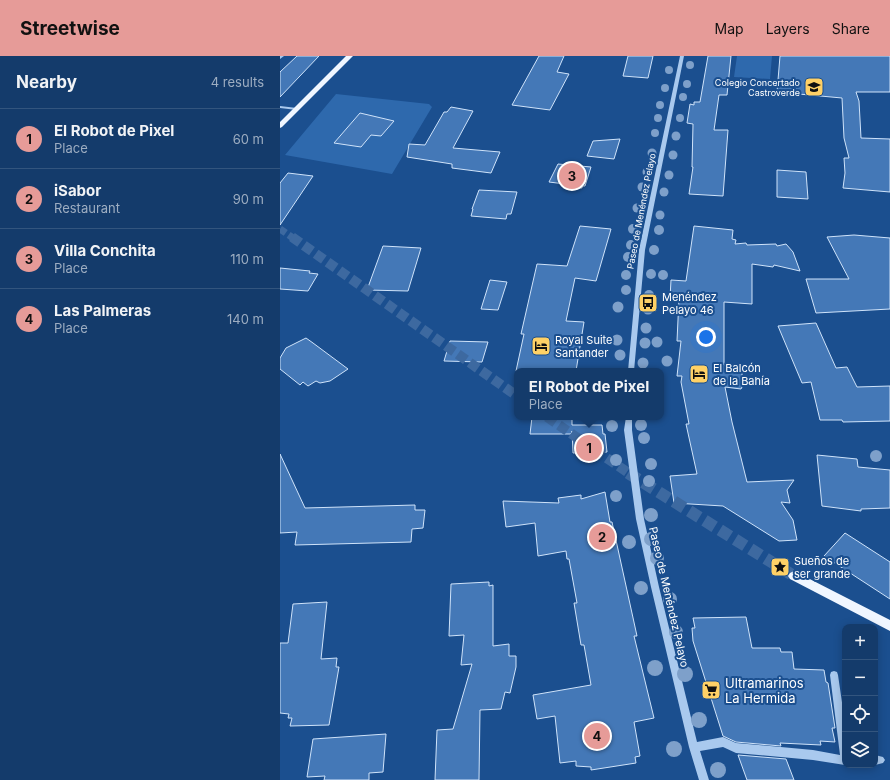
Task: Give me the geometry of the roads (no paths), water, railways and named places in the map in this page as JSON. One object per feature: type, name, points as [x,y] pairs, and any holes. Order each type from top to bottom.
[{"type":"main road","points":[[280,126],[350,56]]},
{"type":"main road","points":[[794,576],[890,626]]},
{"type":"street","name":"Paseo de Menéndez Pelayo","points":[[631,368],[642,250],[682,56]]},
{"type":"street","points":[[280,107],[297,109]]},
{"type":"street","name":"Paseo de Menéndez Pelayo","points":[[629,420],[628,430],[640,519],[694,747],[704,780]]},
{"type":"street","points":[[834,675],[842,735]]},
{"type":"street","points":[[694,747],[723,742],[736,748],[813,755],[842,760]]},
{"type":"tunnel","points":[[280,229],[293,238]]},
{"type":"tunnel","points":[[292,237],[514,394]]},
{"type":"tunnel","points":[[551,420],[630,474]]},
{"type":"tunnel","points":[[628,473],[794,576]]},
{"type":"place","name":"Colegio Concertado Castroverde","points":[[814,87]]},
{"type":"place","name":"Villa Conchita","points":[[572,176]]},
{"type":"place","name":"Menéndez Pelayo 46","points":[[648,303]]},
{"type":"place","name":"Royal Suite Santander","points":[[541,346]]},
{"type":"place","name":"El Balcón de la Bahía","points":[[699,374]]},
{"type":"place","name":"El Robot de Pixel","points":[[589,448]]},
{"type":"place","name":"iSabor","points":[[602,537]]},
{"type":"place","name":"Sueños de ser grande","points":[[780,567]]},
{"type":"place","name":"Ultramarinos La Hermida","points":[[711,690]]},
{"type":"place","name":"Las Palmeras","points":[[597,736]]}]
